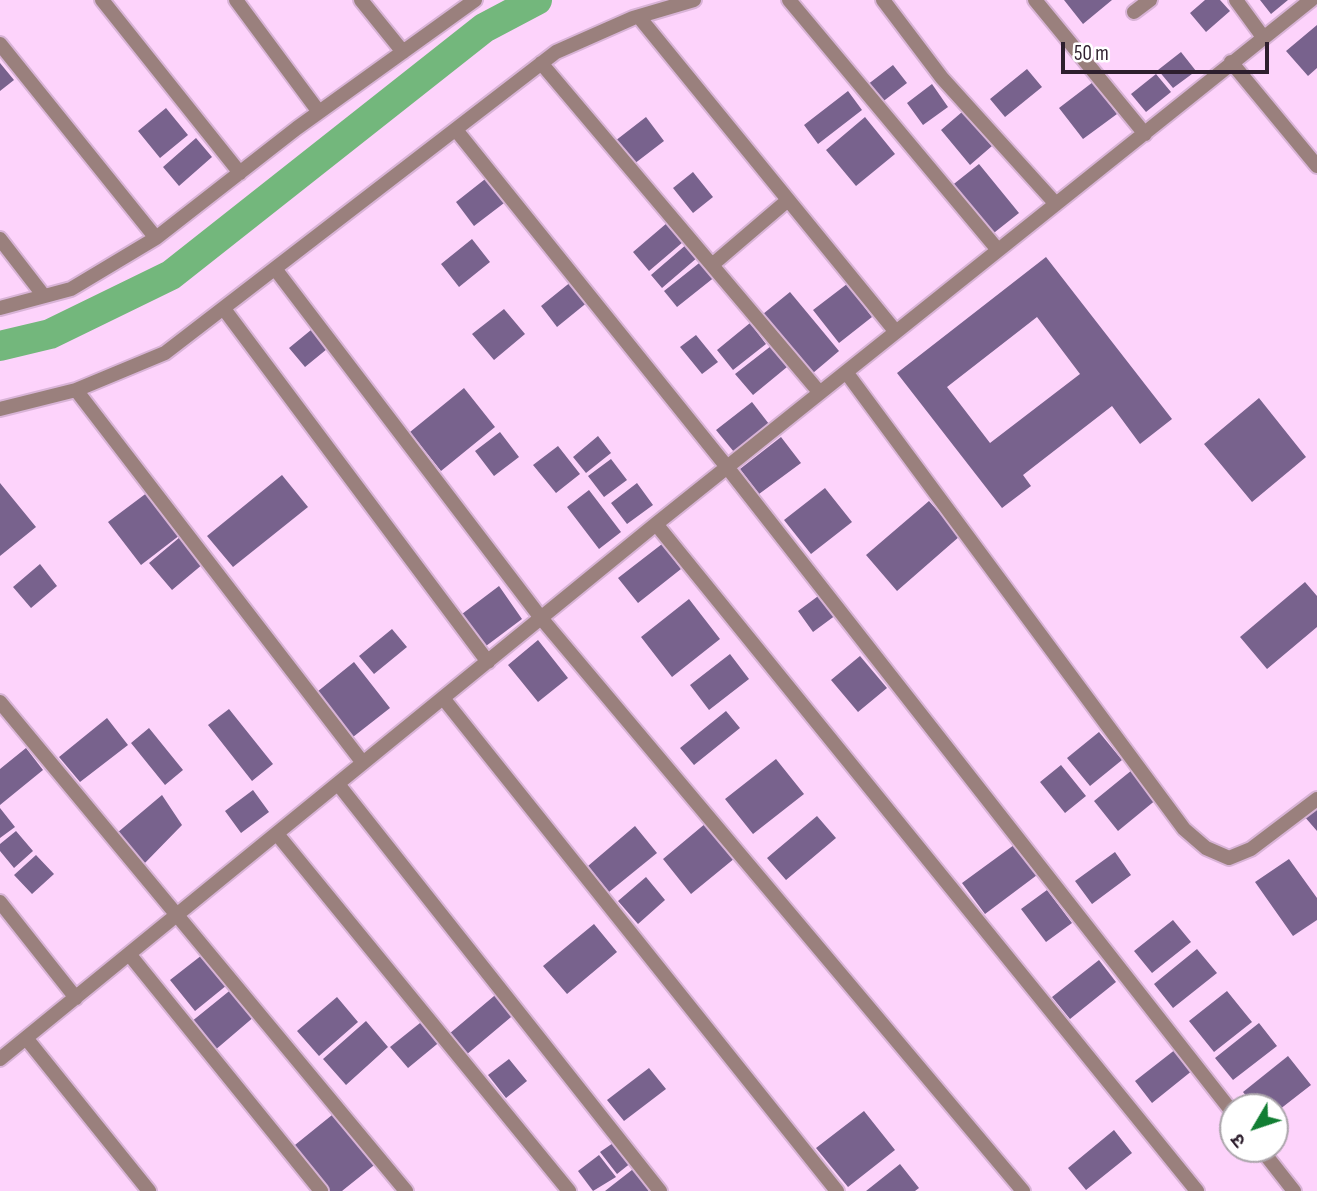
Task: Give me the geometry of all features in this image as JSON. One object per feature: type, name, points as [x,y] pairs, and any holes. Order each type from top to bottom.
[{"type":"street","points":[[102,0],[240,173]]},
{"type":"street","points":[[236,0],[319,112]]},
{"type":"street","points":[[361,0],[403,52]]},
{"type":"street","points":[[0,307],[71,289],[156,239],[319,112],[475,0]]},
{"type":"street","points":[[0,409],[75,390],[165,353],[556,52],[639,17],[694,0]]},
{"type":"street","points":[[789,0],[998,250]]},
{"type":"street","points":[[883,0],[942,78],[1056,204]]},
{"type":"street","points":[[1035,0],[1145,134]]},
{"type":"street","points":[[1134,12],[1150,0]]},
{"type":"street","points":[[1236,0],[1263,37]]},
{"type":"street","points":[[0,1059],[656,524],[1311,0]]},
{"type":"street","points":[[639,17],[896,332]]},
{"type":"street","points":[[0,44],[156,239]]},
{"type":"street","points":[[1231,62],[1317,166]]},
{"type":"street","points":[[541,63],[820,393]]},
{"type":"street","points":[[456,130],[727,467],[1219,1095]]},
{"type":"street","points":[[712,265],[788,200]]},
{"type":"street","points":[[0,239],[44,296]]},
{"type":"street","points":[[276,270],[541,618],[1023,1191]]},
{"type":"street","points":[[224,309],[488,662]]},
{"type":"street","points":[[846,372],[1184,829],[1206,848],[1229,858],[1251,849],[1317,799]]},
{"type":"street","points":[[75,390],[363,763]]},
{"type":"street","points":[[656,524],[1197,1191]]},
{"type":"street","points":[[443,698],[837,1191]]},
{"type":"street","points":[[0,702],[406,1191]]},
{"type":"street","points":[[338,783],[660,1191]]},
{"type":"street","points":[[277,834],[569,1191]]},
{"type":"street","points":[[0,902],[76,998]]},
{"type":"street","points":[[129,954],[321,1191]]},
{"type":"street","points":[[26,1038],[149,1191]]},
{"type":"street","points":[[1272,1163],[1294,1191]]},
{"type":"building","points":[[1064,0],[1112,0],[1083,24]]},
{"type":"building","points":[[1205,0],[1220,0],[1230,11],[1206,32],[1190,13]]},
{"type":"building","points":[[1260,0],[1288,0],[1271,14]]},
{"type":"building","points":[[1317,25],[1317,68],[1308,76],[1286,51]]},
{"type":"building","points":[[1181,52],[1196,71],[1173,88],[1158,70]]},
{"type":"building","points":[[0,63],[14,80],[0,91]]},
{"type":"building","points":[[893,65],[907,83],[881,103],[867,85]]},
{"type":"building","points":[[1027,69],[1042,87],[1005,117],[990,99]]},
{"type":"building","points":[[1156,74],[1171,92],[1146,112],[1131,94]]},
{"type":"building","points":[[1093,82],[1117,114],[1083,139],[1059,108]]},
{"type":"building","points":[[932,84],[948,107],[923,125],[907,103]]},
{"type":"building","points":[[848,91],[862,110],[818,144],[804,125]]},
{"type":"building","points":[[166,108],[188,135],[160,158],[138,131]]},
{"type":"building","points":[[962,112],[992,146],[970,165],[941,130]]},
{"type":"building","points":[[646,117],[664,141],[634,164],[615,141]]},
{"type":"building","points":[[865,117],[895,154],[856,186],[826,150]]},
{"type":"building","points":[[196,138],[212,157],[179,186],[163,167]]},
{"type":"building","points":[[979,164],[1019,213],[990,236],[950,187]]},
{"type":"building","points":[[693,172],[713,197],[693,213],[673,188]]},
{"type":"building","points":[[489,176],[508,200],[474,226],[456,202]]},
{"type":"building","points":[[667,223],[683,242],[649,271],[633,252]]},
{"type":"building","points":[[472,239],[490,262],[459,287],[441,264]]},
{"type":"building","points":[[687,244],[698,257],[662,288],[651,275]]},
{"type":"building","points":[[1046,257],[1172,419],[1140,444],[1112,406],[1023,475],[1031,486],[1002,508],[897,373]],"holes":[[[1037,317],[1080,374],[990,443],[947,387]]]},
{"type":"building","points":[[703,260],[716,276],[677,307],[664,291]]},
{"type":"building","points":[[572,281],[589,301],[557,327],[541,306]]},
{"type":"building","points":[[847,284],[872,317],[839,343],[813,310]]},
{"type":"building","points":[[790,292],[839,351],[813,373],[763,314]]},
{"type":"building","points":[[504,309],[525,334],[494,360],[472,334]]},
{"type":"building","points":[[750,323],[766,344],[733,370],[717,350]]},
{"type":"building","points":[[311,330],[327,349],[305,367],[289,348]]},
{"type":"building","points":[[696,335],[718,362],[702,374],[680,347]]},
{"type":"building","points":[[771,346],[787,367],[753,395],[735,374]]},
{"type":"building","points":[[464,388],[495,427],[441,471],[410,432]]},
{"type":"building","points":[[1259,398],[1306,457],[1252,502],[1204,444]]},
{"type":"building","points":[[752,402],[769,424],[734,452],[716,430]]},
{"type":"building","points":[[500,432],[519,457],[494,476],[475,451]]},
{"type":"building","points":[[598,436],[611,453],[586,473],[573,457]]},
{"type":"building","points":[[781,437],[801,463],[759,494],[740,469]]},
{"type":"building","points":[[558,446],[580,474],[556,493],[533,465]]},
{"type":"building","points":[[611,459],[627,480],[604,497],[588,476]]},
{"type":"building","points":[[282,475],[308,507],[233,567],[207,536]]},
{"type":"building","points":[[0,483],[36,527],[0,556]]},
{"type":"building","points":[[637,483],[653,505],[627,524],[611,503]]},
{"type":"building","points":[[825,488],[852,522],[811,554],[784,520]]},
{"type":"building","points":[[589,490],[621,532],[599,549],[567,507]]},
{"type":"building","points":[[148,492],[180,535],[141,565],[108,522]]},
{"type":"building","points":[[929,501],[960,536],[897,591],[866,555]]},
{"type":"building","points":[[180,537],[203,564],[172,590],[149,563]]},
{"type":"building","points":[[662,544],[681,569],[638,603],[618,578]]},
{"type":"building","points":[[40,564],[57,586],[31,608],[13,587]]},
{"type":"building","points":[[1305,582],[1317,596],[1317,627],[1267,669],[1240,637]]},
{"type":"building","points":[[499,586],[522,619],[486,646],[462,614]]},
{"type":"building","points":[[825,591],[840,612],[813,632],[798,611]]},
{"type":"building","points":[[689,599],[720,639],[672,677],[641,637]]},
{"type":"building","points":[[392,629],[407,647],[374,674],[359,656]]},
{"type":"building","points":[[538,640],[568,678],[538,702],[508,665]]},
{"type":"building","points":[[730,654],[749,679],[709,710],[690,685]]},
{"type":"building","points":[[860,656],[887,688],[858,712],[831,680]]},
{"type":"building","points":[[354,662],[390,708],[353,737],[317,692]]},
{"type":"building","points":[[229,709],[273,764],[252,781],[208,725]]},
{"type":"building","points":[[726,711],[740,728],[694,765],[680,748]]},
{"type":"building","points":[[107,718],[128,745],[80,782],[59,757]]},
{"type":"building","points":[[149,728],[183,770],[165,785],[131,743]]},
{"type":"building","points":[[1099,732],[1122,760],[1090,786],[1067,758]]},
{"type":"building","points":[[26,748],[43,770],[0,805],[0,769]]},
{"type":"building","points":[[776,759],[804,794],[753,834],[725,799]]},
{"type":"building","points":[[1061,765],[1086,796],[1065,813],[1040,782]]},
{"type":"building","points":[[1132,770],[1157,799],[1118,831],[1094,801]]},
{"type":"building","points":[[253,790],[269,812],[241,833],[225,811]]},
{"type":"building","points":[[162,795],[182,825],[142,866],[117,833]]},
{"type":"building","points":[[1317,806],[1317,831],[1304,816]]},
{"type":"building","points":[[0,808],[15,827],[0,838]]},
{"type":"building","points":[[817,816],[836,838],[786,880],[767,858]]},
{"type":"building","points":[[706,823],[735,858],[691,894],[663,859]]},
{"type":"building","points":[[635,826],[657,853],[609,892],[588,866]]},
{"type":"building","points":[[16,831],[33,851],[14,868],[0,851],[0,844]]},
{"type":"building","points":[[1014,845],[1037,875],[985,914],[962,883]]},
{"type":"building","points":[[1115,852],[1131,875],[1092,904],[1075,881]]},
{"type":"building","points":[[36,855],[54,874],[32,894],[14,875]]},
{"type":"building","points":[[1289,859],[1317,898],[1317,920],[1293,936],[1255,882]]},
{"type":"building","points":[[646,877],[665,900],[638,924],[618,901]]},
{"type":"building","points":[[1047,890],[1072,923],[1046,942],[1021,909]]},
{"type":"building","points":[[1173,920],[1191,942],[1152,973],[1134,951]]},
{"type":"building","points":[[594,924],[617,952],[567,994],[543,966]]},
{"type":"building","points":[[1197,949],[1217,973],[1173,1008],[1154,984]]},
{"type":"building","points":[[202,955],[227,985],[195,1011],[170,980]]},
{"type":"building","points":[[1099,960],[1116,982],[1070,1019],[1052,997]]},
{"type":"building","points":[[233,988],[255,1016],[214,1051],[191,1022]]},
{"type":"building","points":[[500,991],[517,1012],[466,1055],[449,1034]]},
{"type":"building","points":[[1227,991],[1252,1022],[1214,1052],[1189,1021]]},
{"type":"building","points":[[337,997],[358,1022],[319,1056],[297,1031]]},
{"type":"building","points":[[425,1019],[442,1040],[408,1068],[390,1047]]},
{"type":"building","points":[[366,1021],[388,1047],[346,1085],[323,1059]]},
{"type":"building","points":[[1259,1023],[1277,1046],[1233,1080],[1215,1058]]},
{"type":"building","points":[[1176,1049],[1193,1070],[1152,1103],[1135,1081]]},
{"type":"building","points":[[1288,1056],[1311,1085],[1289,1102],[1289,1093],[1243,1092]]},
{"type":"building","points":[[509,1059],[527,1081],[506,1098],[488,1075]]},
{"type":"building","points":[[649,1068],[666,1089],[624,1121],[607,1100]]},
{"type":"building","points":[[337,1111],[378,1162],[342,1191],[324,1191],[290,1149]]},
{"type":"building","points":[[864,1111],[895,1150],[848,1187],[816,1148]]},
{"type":"building","points":[[1114,1130],[1132,1153],[1086,1190],[1068,1168]]},
{"type":"building","points":[[616,1141],[632,1162],[617,1174],[600,1152]]},
{"type":"building","points":[[599,1155],[616,1177],[593,1191],[578,1171]]},
{"type":"building","points":[[900,1164],[919,1188],[915,1191],[866,1191]]},
{"type":"building","points":[[637,1166],[653,1186],[648,1191],[605,1191]]},
{"type":"waterway","points":[[0,346],[50,334],[171,275],[484,28],[537,0]]}]
